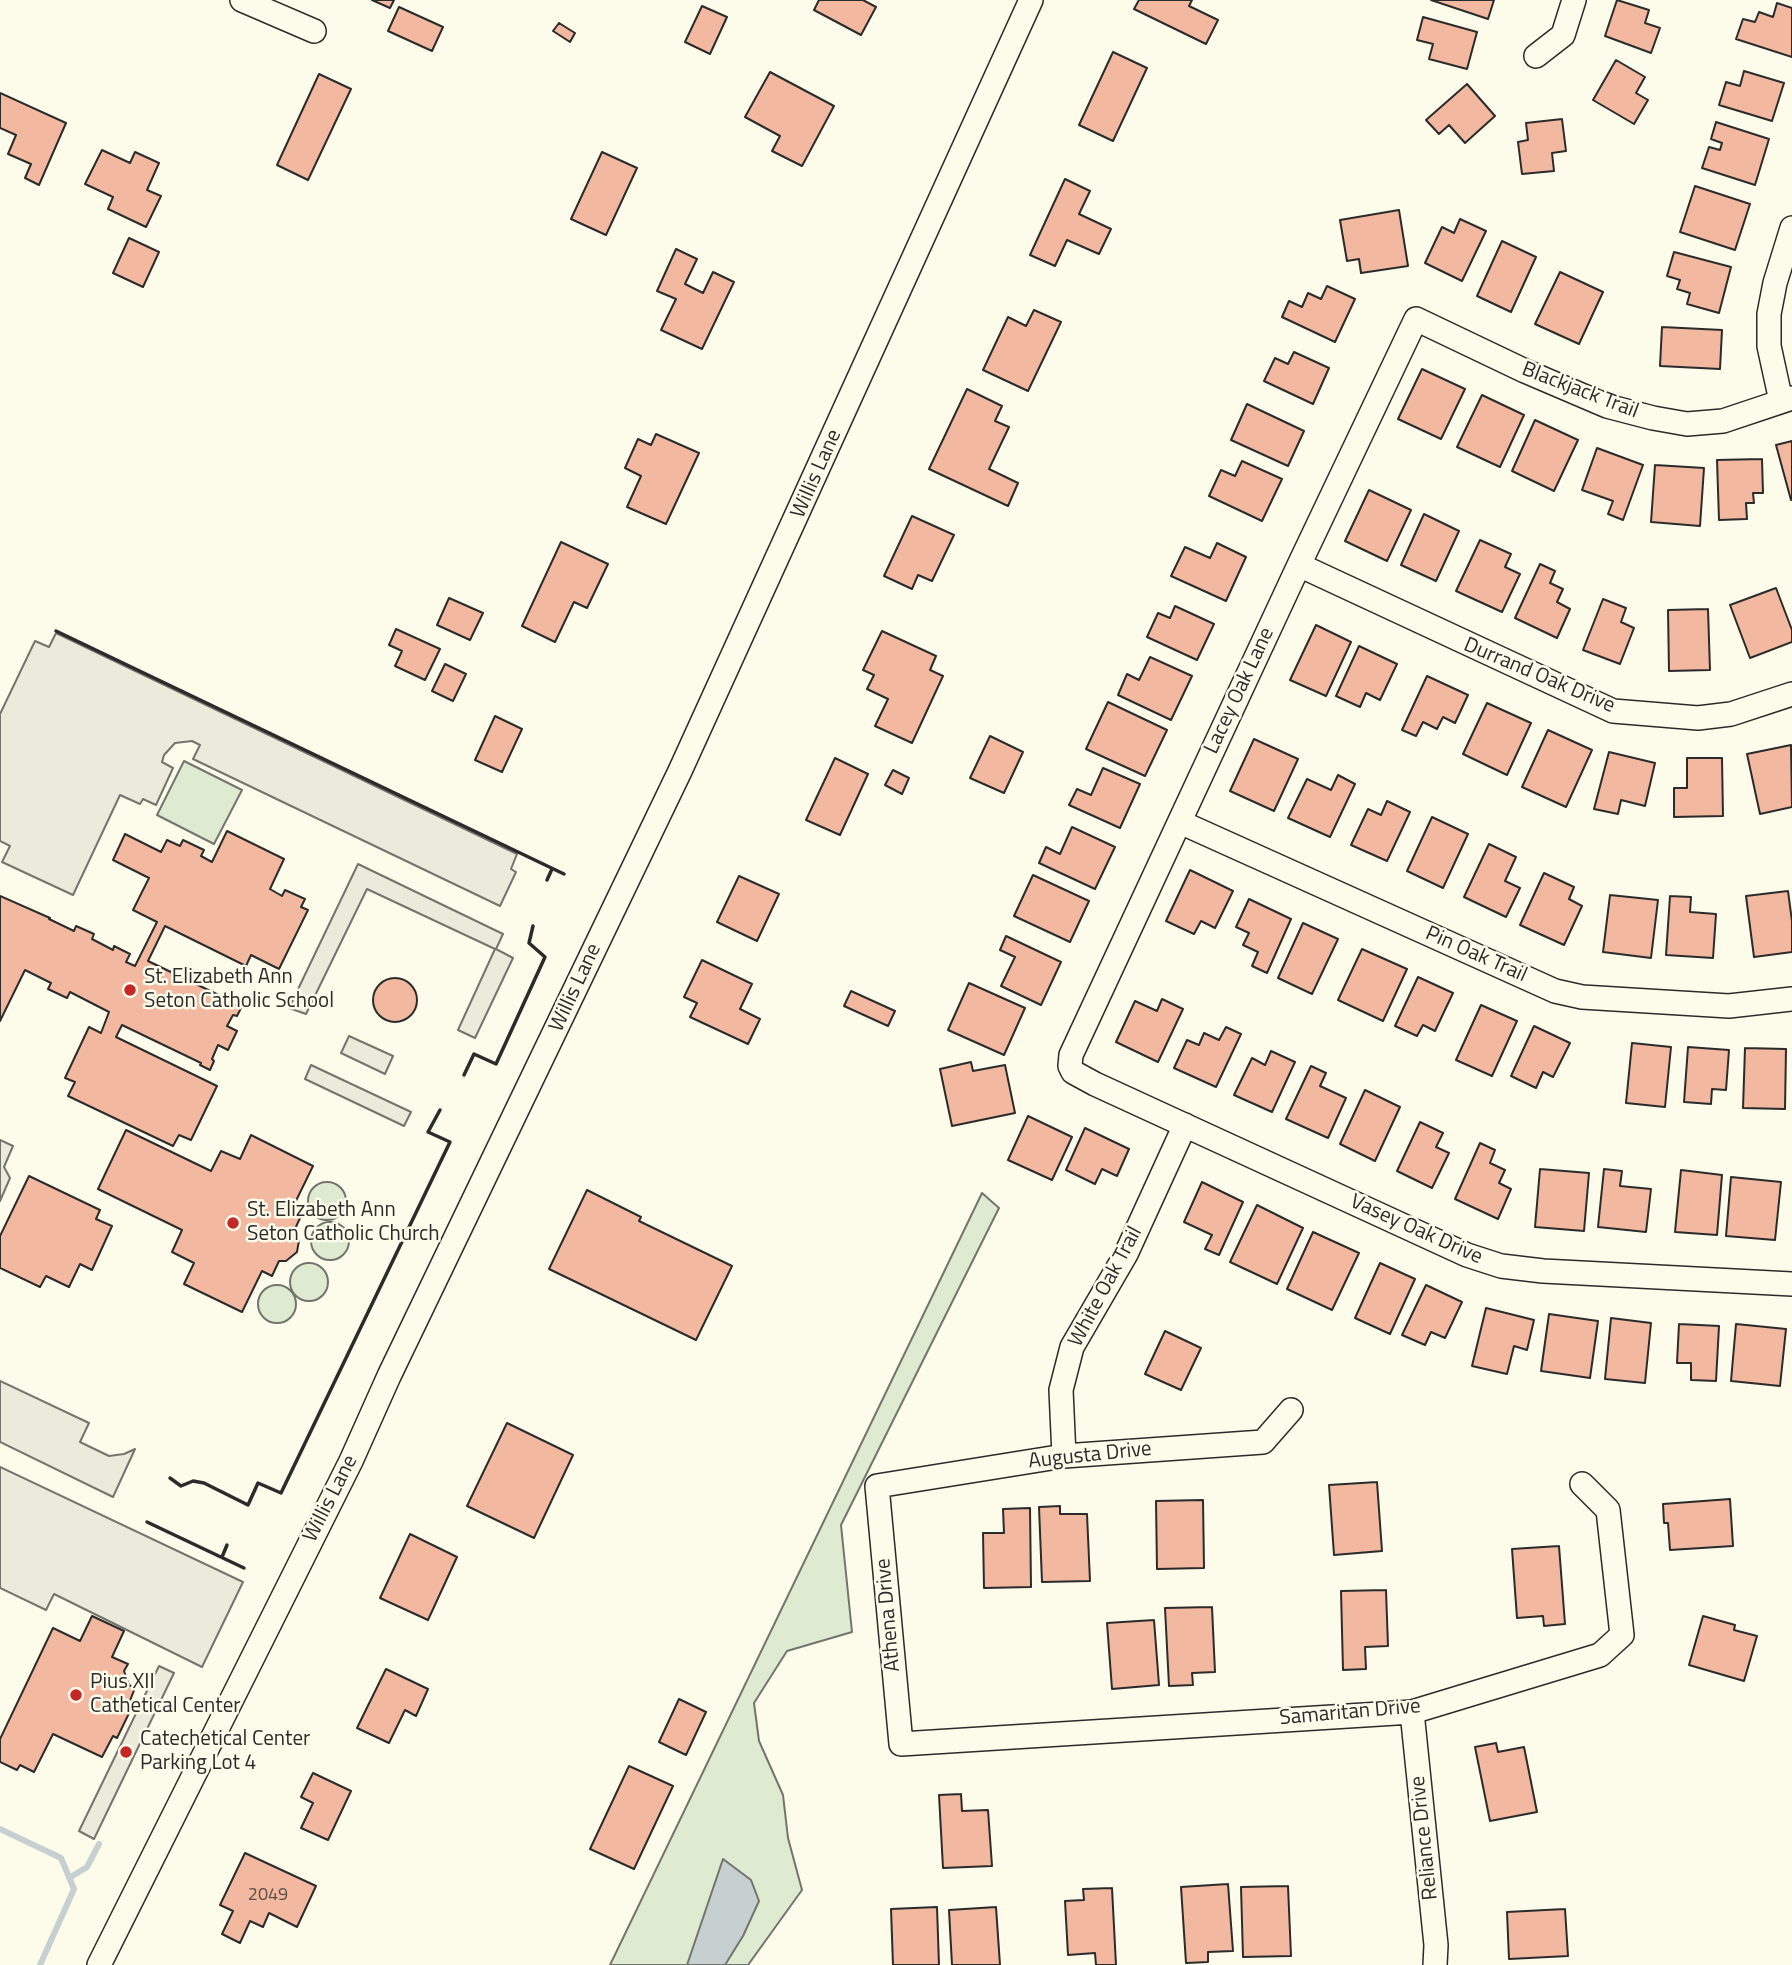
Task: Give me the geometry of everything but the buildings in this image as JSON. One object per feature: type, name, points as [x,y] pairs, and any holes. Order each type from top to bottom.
[{"type":"street","points":[[242,0],[314,31]]},
{"type":"street","name":"Willis Lane","points":[[99,1965],[351,1461],[389,1376],[701,728],[1031,0]]},
{"type":"street","points":[[1536,55],[1563,35],[1574,0]]},
{"type":"street","points":[[1786,399],[1769,346],[1769,314],[1792,229]]},
{"type":"street","name":"Blackjack Trail","points":[[1416,319],[1536,376],[1607,406],[1653,418],[1687,424],[1723,421],[1786,399]]},
{"type":"street","name":"Lacey Oak Lane","points":[[1070,1066],[1071,1055],[1416,319]]},
{"type":"street","name":"Durrand Oak Drive","points":[[1299,565],[1614,711],[1698,718],[1741,711],[1792,694]]},
{"type":"street","name":"Pin Oak Trail","points":[[1180,822],[1555,990],[1582,997],[1728,1006],[1792,999]]},
{"type":"street","name":"Vasey Oak Drive","points":[[1070,1066],[1073,1072],[1095,1084],[1467,1255],[1501,1266],[1543,1271],[1792,1284]]},
{"type":"street","name":"White Oak Trail","points":[[1064,1456],[1062,1390],[1072,1347],[1126,1254],[1185,1125]]},
{"type":"street","name":"Augusta Drive","points":[[877,1486],[1064,1456],[1263,1442],[1291,1410]]},
{"type":"street","name":"Samaritan Drive","points":[[901,1744],[1412,1712],[1600,1655],[1622,1635],[1608,1510],[1582,1484]]},
{"type":"street","name":"Athena Drive","points":[[877,1486],[901,1744]]},
{"type":"street","name":"Reliance Drive","points":[[1412,1712],[1436,1945],[1435,1965]]},
{"type":"green space","points":[[184,761],[242,790],[214,844],[157,815]]},
{"type":"green space","points":[[327,1182],[340,1188],[346,1201],[340,1214],[327,1220],[314,1214],[308,1201],[314,1188]]},
{"type":"green space","points":[[982,1193],[999,1208],[841,1525],[852,1632],[787,1651],[754,1703],[759,1741],[783,1795],[788,1838],[802,1890],[748,1965],[610,1965]]},
{"type":"green space","points":[[330,1222],[343,1228],[349,1241],[343,1254],[330,1260],[317,1254],[311,1241],[317,1228]]},
{"type":"green space","points":[[309,1263],[322,1269],[328,1282],[322,1295],[309,1301],[296,1295],[290,1282],[296,1269]]},
{"type":"green space","points":[[277,1285],[290,1291],[296,1304],[290,1317],[277,1323],[264,1317],[258,1304],[264,1291]]},
{"type":"shaded area","points":[[56,633],[517,854],[511,869],[516,872],[500,906],[193,759],[200,745],[192,741],[175,743],[164,755],[162,762],[173,768],[156,805],[143,799],[140,804],[120,795],[73,895],[2,862],[10,846],[0,841],[0,714],[35,641],[49,647]]},
{"type":"shaded area","points":[[358,864],[503,934],[496,949],[513,958],[475,1038],[458,1030],[495,949],[367,889],[306,1014],[289,1008]]},
{"type":"shaded area","points":[[349,1036],[393,1056],[385,1074],[341,1053]]},
{"type":"shaded area","points":[[311,1065],[411,1112],[404,1126],[305,1079]]},
{"type":"shaded area","points":[[0,1140],[13,1146],[4,1167],[10,1178],[0,1201]]},
{"type":"shaded area","points":[[0,1381],[89,1423],[80,1442],[109,1456],[135,1449],[113,1497],[0,1442]]},
{"type":"shaded area","points":[[0,1467],[243,1582],[202,1667],[54,1594],[46,1610],[0,1588]]},
{"type":"shaded area","name":"Catechetical Center Parking Lot 4","points":[[159,1666],[174,1673],[94,1839],[79,1831]]},
{"type":"shaded area","points":[[723,1859],[751,1880],[759,1901],[743,1936],[725,1965],[687,1965]]},
{"type":"waterway","points":[[0,1829],[61,1858],[74,1889],[40,1965]]},
{"type":"waterway","points":[[69,1878],[87,1867],[99,1844]]},
{"type":"wall","points":[[56,631],[564,874]]},
{"type":"wall","points":[[547,880],[552,869]]},
{"type":"wall","points":[[464,1075],[474,1054],[496,1064],[545,957],[529,943],[533,926]]},
{"type":"wall","points":[[170,1478],[181,1486],[193,1481],[204,1483],[248,1505],[258,1483],[281,1493],[450,1142],[428,1132],[440,1110]]},
{"type":"wall","points":[[147,1522],[244,1568]]},
{"type":"wall","points":[[222,1557],[227,1545]]},
{"type":"place","name":"St. Elizabeth Ann Seton Catholic School","points":[[130,990]]},
{"type":"place","name":"St. Elizabeth Ann Seton Catholic Church","points":[[233,1223]]},
{"type":"place","name":"Pius XII Cathetical Center","points":[[76,1695]]},
{"type":"place","name":"Catechetical Center Parking Lot 4","points":[[126,1752]]}]
